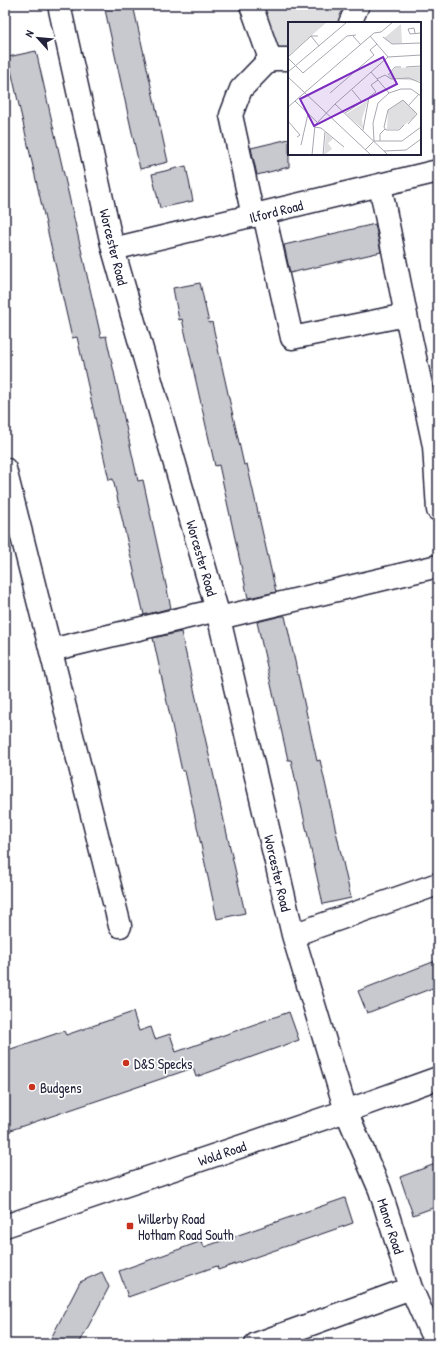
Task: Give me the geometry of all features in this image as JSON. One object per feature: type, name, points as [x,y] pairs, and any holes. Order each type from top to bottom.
[{"type":"street","name":"Worcester Road","points":[[59,5],[113,250],[218,614],[293,935],[346,1111]]},
{"type":"street","points":[[251,5],[280,59],[241,89],[231,115],[292,338],[406,315]]},
{"type":"street","points":[[350,22],[358,5]]},
{"type":"street","name":"Ilford Road","points":[[113,250],[438,171]]},
{"type":"street","points":[[380,185],[406,315],[436,448],[438,510]]},
{"type":"street","points":[[5,469],[120,926]]},
{"type":"street","points":[[51,650],[438,566]]},
{"type":"street","points":[[293,935],[438,884]]},
{"type":"street","name":"Wold Road","points":[[5,1226],[346,1111],[438,1078]]},
{"type":"street","name":"Manor Road","points":[[346,1111],[380,1190],[411,1288],[430,1332],[438,1339]]},
{"type":"street","points":[[256,1344],[411,1288]]},
{"type":"shaded area","points":[[259,5],[350,5],[342,22],[288,22],[288,53],[284,54],[272,40]]},
{"type":"building","points":[[104,5],[133,5],[168,162],[140,169]]},
{"type":"building","points":[[36,51],[101,337],[106,336],[138,481],[143,480],[171,608],[144,615],[113,479],[109,480],[77,337],[72,338],[8,57]]},
{"type":"building","points":[[288,139],[289,167],[257,175],[251,148]]},
{"type":"building","points":[[186,166],[193,201],[160,208],[152,174]]},
{"type":"building","points":[[375,224],[381,252],[290,273],[284,245]]},
{"type":"building","points":[[200,283],[209,323],[212,322],[244,465],[247,464],[276,592],[248,598],[219,465],[215,466],[182,319],[179,320],[173,288]]},
{"type":"building","points":[[285,616],[317,761],[320,760],[351,898],[323,904],[291,760],[288,760],[257,622]]},
{"type":"building","points":[[181,632],[245,913],[217,919],[185,771],[182,771],[153,638]]},
{"type":"building","points":[[438,960],[438,986],[367,1013],[358,991]]},
{"type":"building","points":[[133,1012],[139,1031],[151,1027],[155,1039],[170,1034],[176,1052],[289,1012],[299,1040],[196,1077],[193,1068],[5,1132],[5,1051],[64,1031],[66,1035]]},
{"type":"building","points":[[438,1163],[438,1206],[413,1215],[400,1177]]},
{"type":"building","points":[[345,1198],[353,1223],[218,1270],[217,1266],[128,1297],[119,1271],[202,1241],[204,1247]]},
{"type":"building","points":[[102,1272],[109,1287],[79,1344],[48,1344],[80,1282]]},
{"type":"place","name":"D&S Specks","points":[[126,1063]]},
{"type":"place","name":"Budgens","points":[[32,1087]]},
{"type":"place","name":"Willerby Road Hotham Road South","points":[[130,1226]]}]
